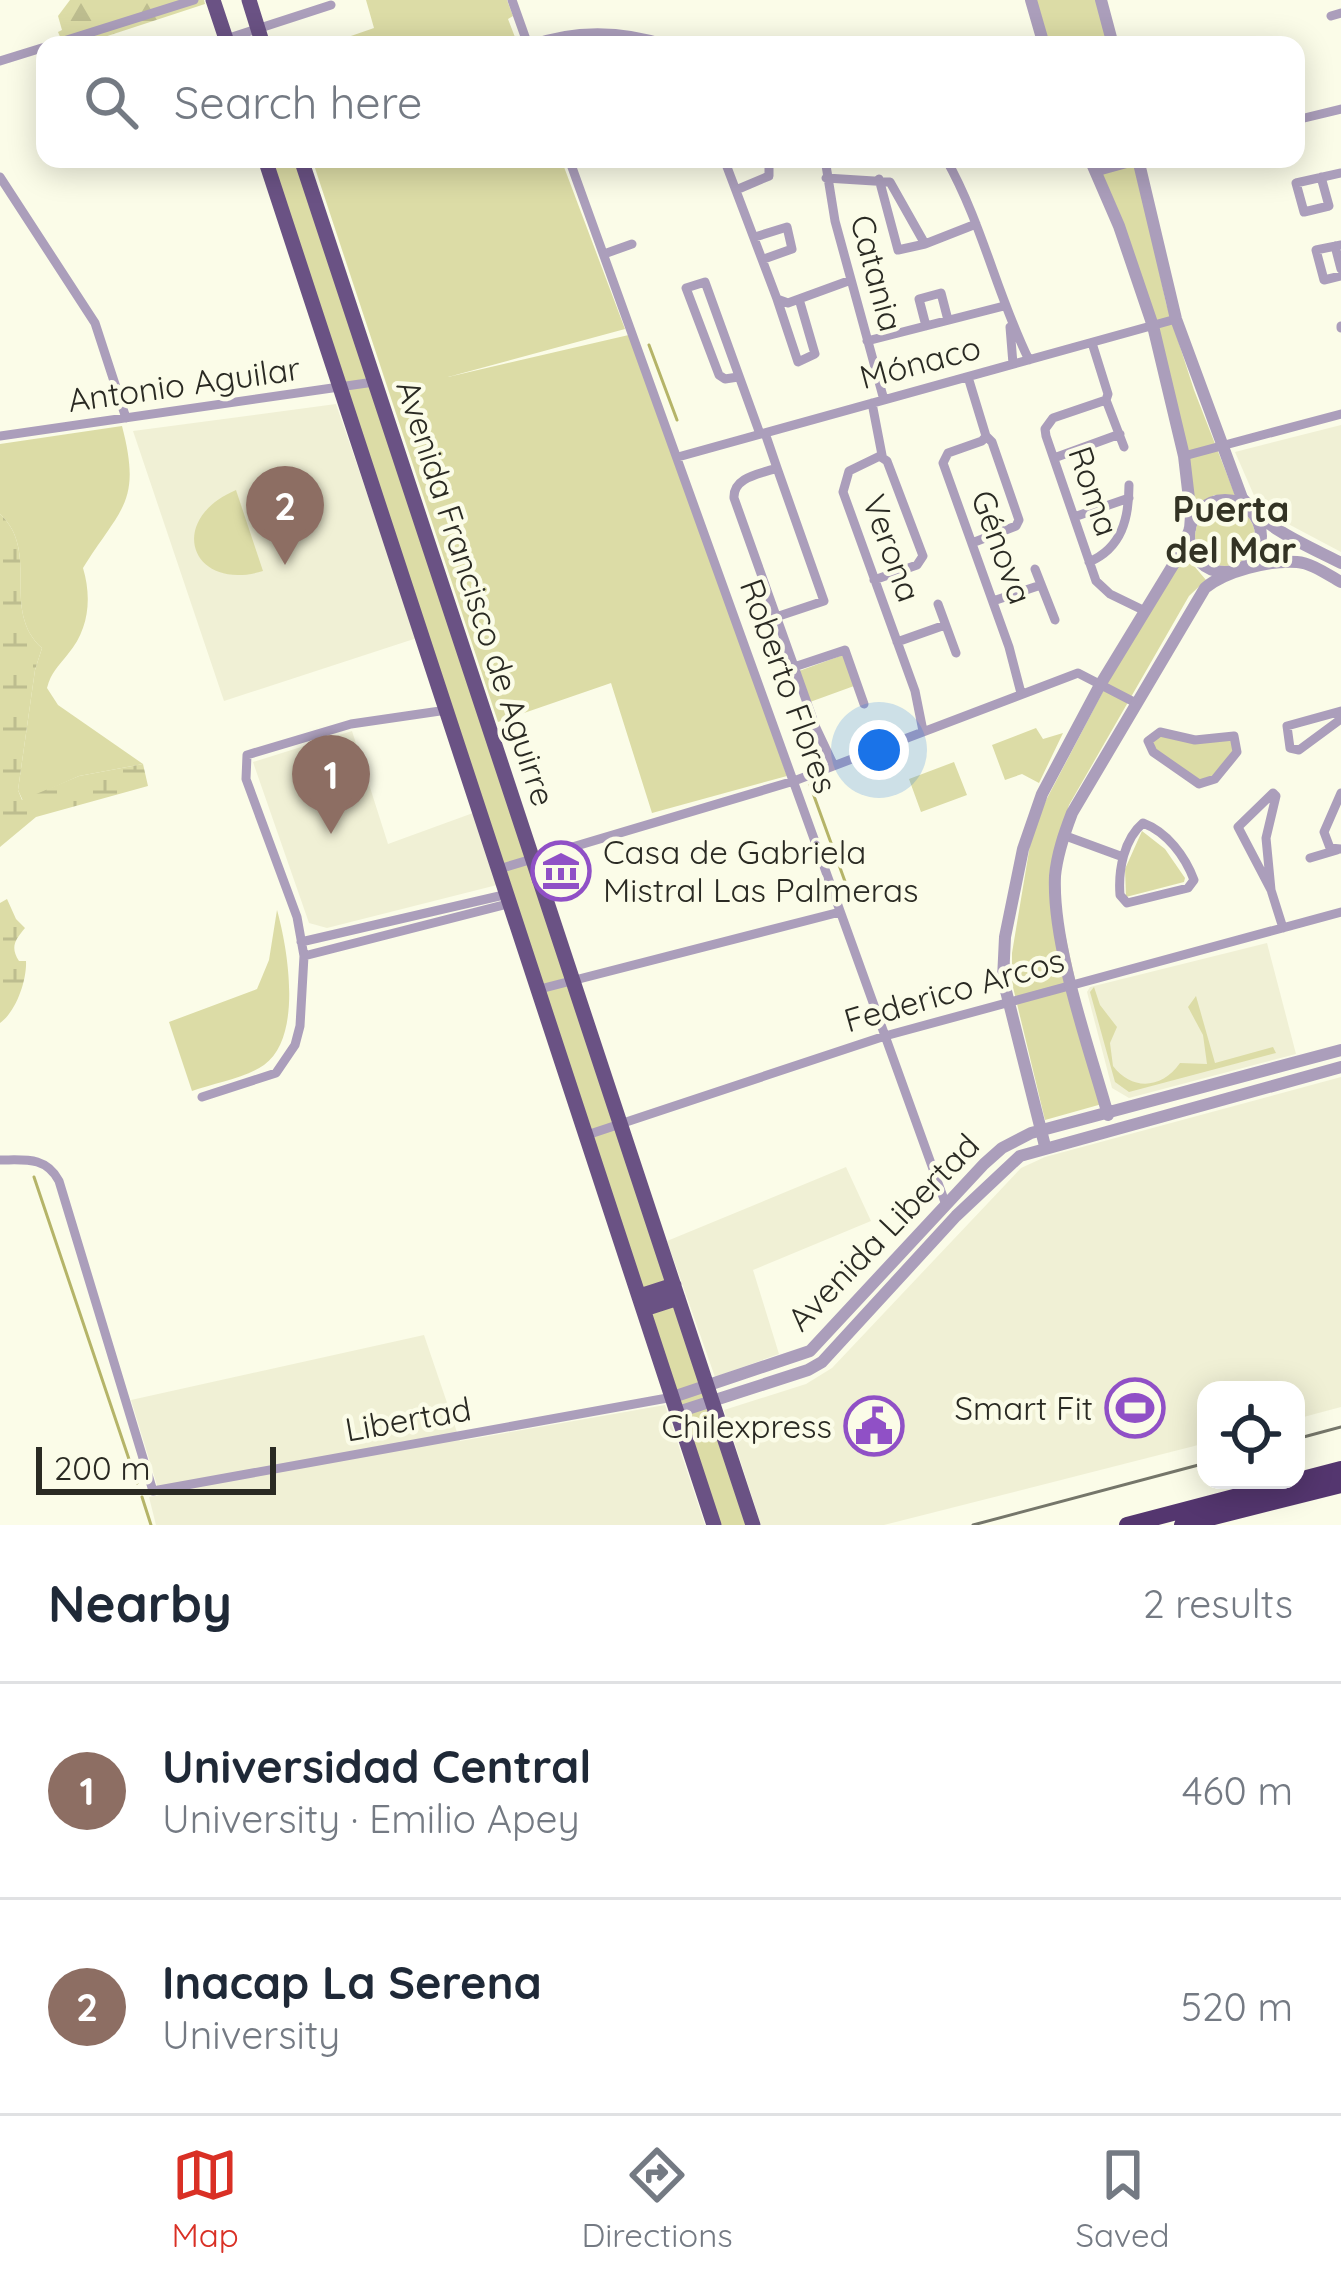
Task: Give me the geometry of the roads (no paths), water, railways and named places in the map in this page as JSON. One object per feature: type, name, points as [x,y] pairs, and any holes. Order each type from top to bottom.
[{"type":"highway","points":[[1127,1525],[1341,1469]]},
{"type":"highway","points":[[1182,1525],[1233,1519],[1336,1488]]},
{"type":"main road","points":[[213,0],[225,36]]},
{"type":"main road","points":[[249,0],[261,36]]},
{"type":"main road","name":"Avenida Francisco de Aguirre","points":[[268,168],[714,1525]]},
{"type":"main road","name":"Avenida Francisco de Aguirre","points":[[304,168],[753,1525]]},
{"type":"main road","points":[[303,274],[335,263]]},
{"type":"main road","points":[[381,510],[413,499]]},
{"type":"main road","points":[[419,626],[452,616]]},
{"type":"main road","points":[[459,747],[492,738]]},
{"type":"main road","points":[[642,1303],[676,1292]]},
{"type":"street","points":[[80,36],[194,0]]},
{"type":"street","points":[[512,0],[525,36]]},
{"type":"street","points":[[1031,0],[1041,36]]},
{"type":"street","points":[[1101,0],[1111,36]]},
{"type":"street","points":[[263,36],[332,4]]},
{"type":"street","points":[[614,36],[625,34]]},
{"type":"street","points":[[563,36],[633,36]]},
{"type":"street","points":[[0,61],[36,50]]},
{"type":"street","points":[[1305,118],[1341,109]]},
{"type":"street","name":"Roberto Flores","points":[[572,168],[946,1205]]},
{"type":"street","points":[[727,168],[798,362],[815,354],[800,299]]},
{"type":"street","points":[[736,190],[770,176],[770,168]]},
{"type":"street","name":"Catania","points":[[825,168],[878,402]]},
{"type":"street","points":[[950,168],[1029,360]]},
{"type":"street","points":[[1094,168],[1153,326],[1184,456],[1191,548],[1202,564],[1220,572],[1300,562],[1341,582]]},
{"type":"street","points":[[1111,1128],[1073,984],[1056,896],[1063,835],[1120,726],[1199,593],[1224,574],[1238,570],[1261,546],[1259,524],[1220,446],[1176,320],[1142,168]]},
{"type":"street","points":[[1321,177],[1341,173]]},
{"type":"street","points":[[0,177],[95,323],[126,418]]},
{"type":"street","points":[[826,178],[879,179],[894,185],[925,244]]},
{"type":"street","points":[[879,179],[898,250],[976,224]]},
{"type":"street","points":[[755,237],[787,226],[792,249],[764,259]]},
{"type":"street","points":[[604,254],[632,244]]},
{"type":"street","points":[[1338,245],[1341,273],[1324,280],[1316,250],[1338,245]]},
{"type":"street","points":[[777,299],[788,303],[851,280]]},
{"type":"street","points":[[738,376],[725,379],[718,375],[686,288],[705,282],[824,601],[776,617]]},
{"type":"street","points":[[926,326],[919,299],[941,293],[948,320]]},
{"type":"street","points":[[867,340],[1004,306]]},
{"type":"street","name":"Mónaco","points":[[678,457],[1176,320]]},
{"type":"street","points":[[1010,322],[1013,364]]},
{"type":"street","name":"Roma","points":[[1092,343],[1124,447]]},
{"type":"street","points":[[968,377],[1019,523],[972,544]]},
{"type":"street","name":"Antonio Aguilar","points":[[0,436],[374,382]]},
{"type":"street","name":"Roma","points":[[1106,400],[1048,422],[1045,429],[1102,589],[1145,611]]},
{"type":"street","name":"Verona","points":[[878,402],[881,457],[850,471],[842,487],[915,691],[923,731]]},
{"type":"street","points":[[1184,456],[1341,414]]},
{"type":"street","points":[[1054,458],[1120,434]]},
{"type":"street","name":"Génova","points":[[986,436],[948,453],[943,460],[1021,693]]},
{"type":"street","points":[[874,580],[917,565],[923,556],[887,460],[881,457]]},
{"type":"street","points":[[777,467],[740,482],[733,494],[834,766]]},
{"type":"street","points":[[1089,562],[1109,553],[1128,518],[1129,485]]},
{"type":"street","points":[[1074,517],[1129,498]]},
{"type":"street","points":[[1045,1146],[1007,1000],[1004,947],[1029,826],[1042,794],[1194,518],[1211,502],[1234,501],[1341,563]]},
{"type":"street","points":[[1035,569],[1055,620]]},
{"type":"street","points":[[993,602],[1041,585]]},
{"type":"street","points":[[938,604],[956,653]]},
{"type":"street","points":[[897,642],[945,625]]},
{"type":"street","points":[[794,667],[845,650],[864,704]]},
{"type":"street","points":[[500,869],[794,782],[1078,673],[1134,702]]},
{"type":"street","points":[[202,1096],[276,1073],[288,1059],[300,1026],[304,956],[297,917],[246,779],[244,761],[251,752],[351,724],[447,710]]},
{"type":"street","points":[[1341,715],[1299,750],[1290,748],[1287,726],[1341,715]]},
{"type":"street","points":[[1120,726],[1148,741],[1153,752],[1199,784],[1215,778],[1238,752],[1231,719]]},
{"type":"street","points":[[1148,741],[1160,733],[1195,740],[1234,736]]},
{"type":"street","points":[[1271,890],[1238,827],[1273,793],[1265,859],[1282,928]]},
{"type":"street","points":[[1339,849],[1325,842],[1324,832],[1341,793]]},
{"type":"street","points":[[1148,824],[1183,857],[1193,883],[1125,902],[1120,898],[1119,881],[1123,857],[1136,827],[1148,824]]},
{"type":"street","points":[[1063,835],[1123,857]]},
{"type":"street","points":[[1310,858],[1339,849]]},
{"type":"street","points":[[301,942],[509,898]]},
{"type":"street","points":[[304,956],[509,898]]},
{"type":"street","points":[[540,989],[840,912]]},
{"type":"street","name":"Federico Arcos","points":[[587,1135],[885,1036],[1341,912]]},
{"type":"street","name":"Avenida Libertad","points":[[710,1394],[810,1351],[1002,1148],[1041,1131],[1341,1050]]},
{"type":"street","name":"Avenida Libertad","points":[[675,1404],[822,1362],[1003,1168],[1045,1146],[1341,1067]]},
{"type":"street","name":"Libertad","points":[[0,1160],[31,1160],[50,1167],[59,1180],[153,1490],[675,1404]]},
{"type":"waterway","points":[[649,345],[677,420]]},
{"type":"waterway","points":[[810,785],[847,887]]},
{"type":"waterway","points":[[34,1177],[137,1483]]},
{"type":"waterway","points":[[142,1497],[151,1525]]},
{"type":"railway","points":[[1305,1437],[1341,1427]]},
{"type":"railway","points":[[973,1525],[1197,1465]]},
{"type":"place","name":"Inacap La Serena","points":[[285,565]]},
{"type":"place","name":"Universidad Central","points":[[331,834]]},
{"type":"place","name":"Casa de Gabriela Mistral Las Palmeras","points":[[561,871]]},
{"type":"place","name":"Smart Fit","points":[[1135,1408]]},
{"type":"place","name":"Chilexpress","points":[[874,1426]]},
{"type":"district","name":"Puerta del Mar","points":[[1231,530]]}]
